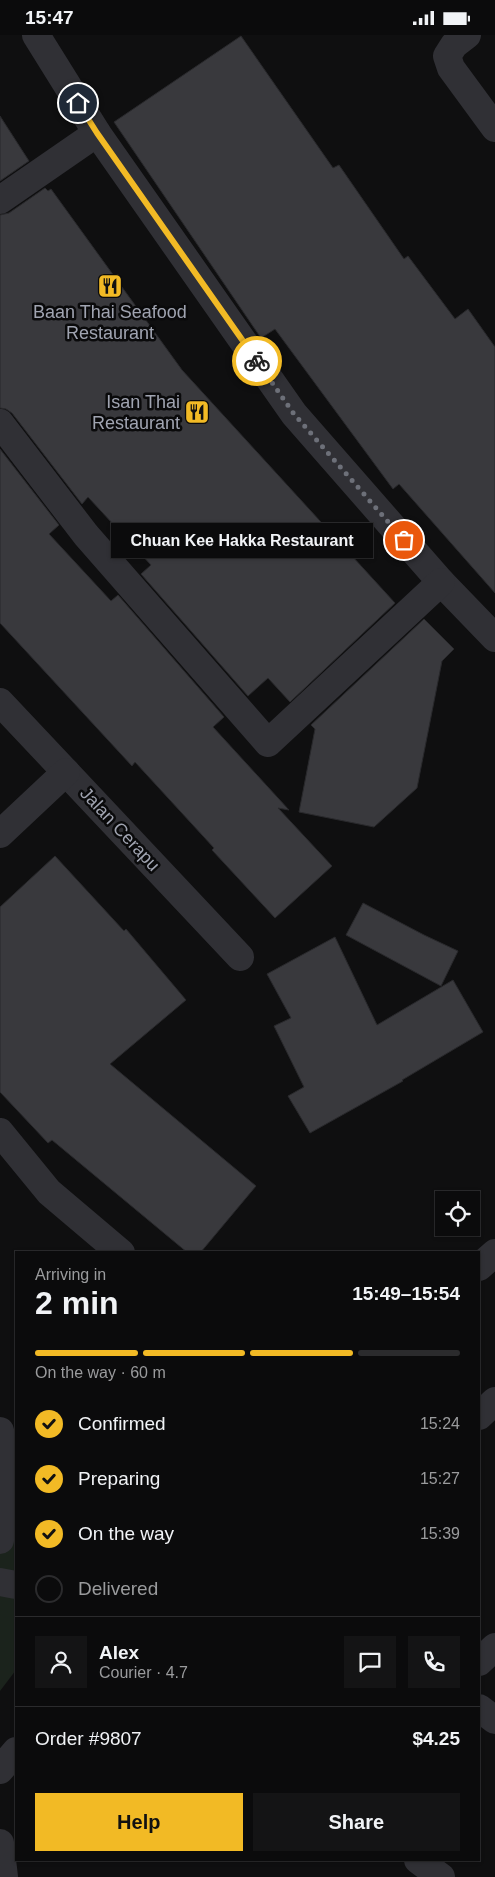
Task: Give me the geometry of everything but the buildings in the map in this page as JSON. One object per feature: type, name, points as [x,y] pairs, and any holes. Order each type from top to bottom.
[{"type":"street","points":[[36,35],[97,133],[294,414],[441,582],[495,638]]},
{"type":"street","points":[[467,35],[454,45],[447,56],[451,68],[495,128]]},
{"type":"street","points":[[0,200],[97,133]]},
{"type":"street","points":[[0,423],[86,535],[268,743],[441,582]]},
{"type":"street","name":"Jalan Cerapu","points":[[0,702],[240,957]]},
{"type":"street","points":[[0,834],[66,772]]},
{"type":"street","points":[[0,1132],[50,1192],[119,1251]]},
{"type":"street","points":[[480,1266],[495,1253]]},
{"type":"street","points":[[480,1415],[495,1401]]},
{"type":"street","points":[[0,1431],[9,1463],[0,1540]]},
{"type":"street","points":[[0,1582],[15,1585]]},
{"type":"street","points":[[480,1662],[495,1647]]},
{"type":"street","points":[[480,1709],[495,1719]]},
{"type":"street","points":[[0,1770],[15,1752]]},
{"type":"street","points":[[0,1843],[4,1877]]},
{"type":"street","points":[[419,1861],[441,1877]]},
{"type":"shaded area","points":[[0,1420],[15,1435],[15,1671],[0,1691]]},
{"type":"way so far","points":[[257,361],[294,414],[404,540]]},
{"type":"place","name":"Baan Thai Seafood Restaurant","points":[[110,286]]},
{"type":"place","name":"Isan Thai Restaurant","points":[[197,412]]},
{"type":"place","name":"Chuan Kee Hakka Restaurant","points":[[404,540]]},
{"type":"route","points":[[78,103],[257,361]]}]
